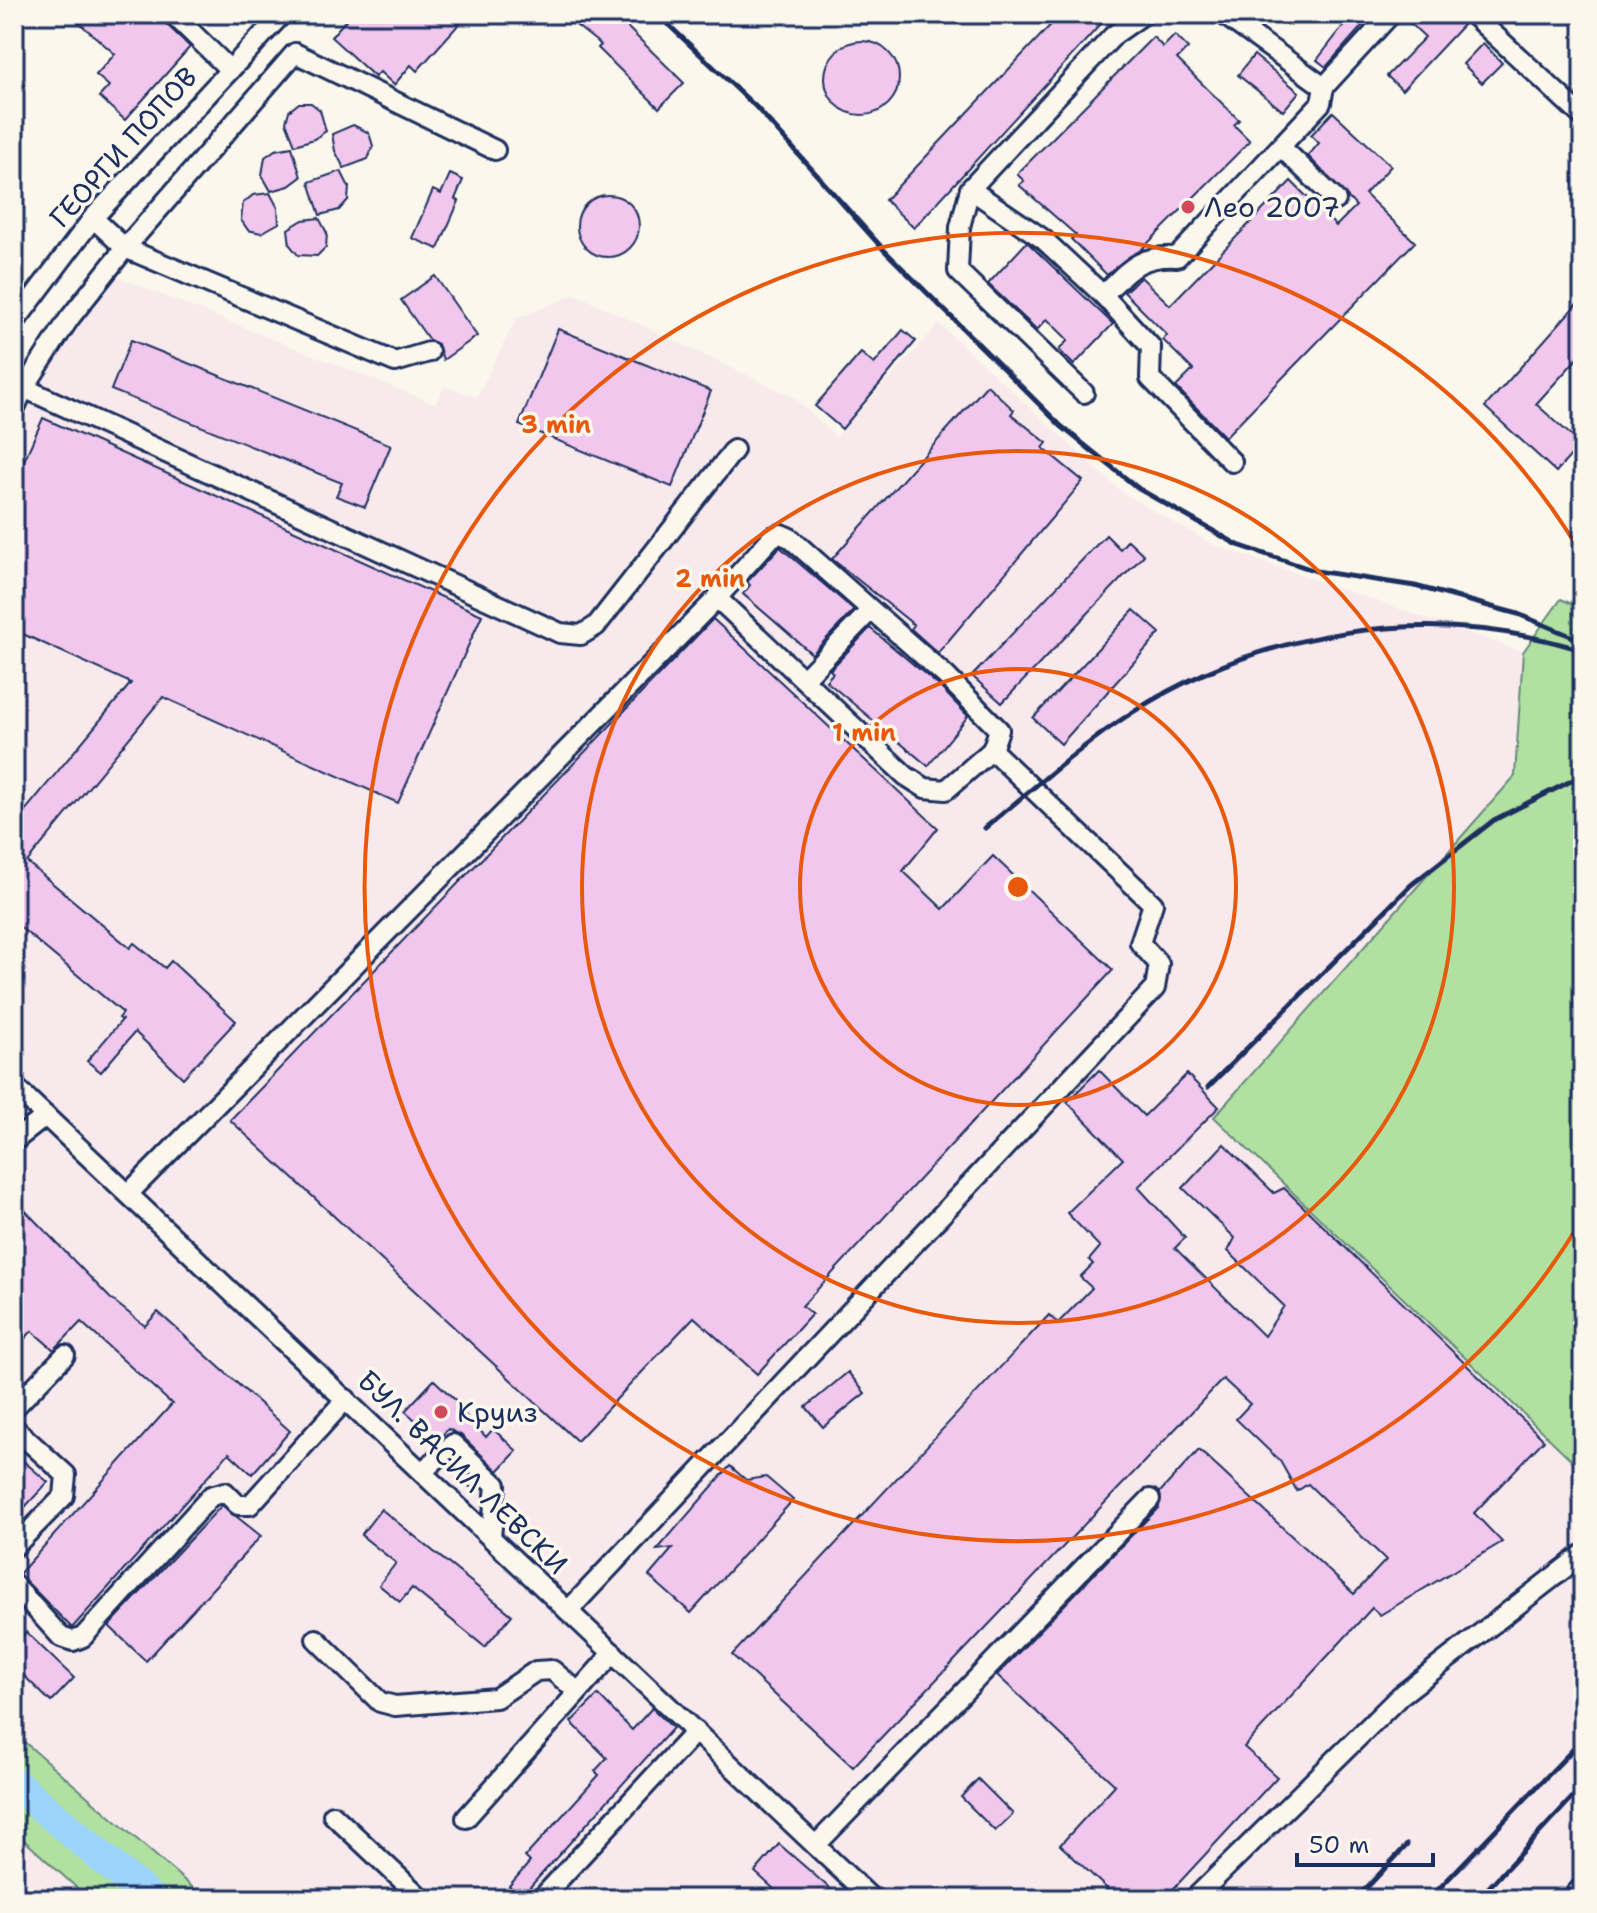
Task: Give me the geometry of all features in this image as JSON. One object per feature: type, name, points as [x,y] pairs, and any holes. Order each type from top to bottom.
[{"type":"street","points":[[173,14],[230,70]]},
{"type":"street","name":"ГЕОРГИ ПОПОВ","points":[[14,323],[93,218],[282,14]]},
{"type":"street","points":[[1084,393],[958,271],[960,227],[970,189],[1114,35],[1144,14]]},
{"type":"street","points":[[1223,14],[1324,87]]},
{"type":"street","points":[[1103,295],[1136,264],[1153,256],[1177,257],[1282,148],[1321,103],[1324,87],[1391,14]]},
{"type":"street","points":[[1472,14],[1583,117]]},
{"type":"street","points":[[14,410],[19,386],[69,319],[125,248],[295,53],[495,150]]},
{"type":"street","points":[[1282,148],[1336,200]]},
{"type":"street","points":[[970,189],[1043,239],[1103,295],[1151,347],[1150,378],[1232,462]]},
{"type":"street","points":[[93,218],[125,248],[395,362],[429,352]]},
{"type":"street","points":[[19,386],[560,633],[581,635],[596,626],[734,450]]},
{"type":"street","points":[[129,1193],[717,598],[772,537],[781,534],[813,557],[946,676],[999,730],[992,750],[946,790],[925,788],[906,776],[717,598]]},
{"type":"street","points":[[805,678],[870,611]]},
{"type":"street","points":[[568,1611],[1155,988],[1159,964],[1140,943],[1153,904],[992,750]]},
{"type":"street","name":"БУЛ. ВАСИЛ ЛЕВСКИ","points":[[14,1086],[872,1899]]},
{"type":"street","points":[[14,1141],[46,1116]]},
{"type":"street","points":[[14,1408],[65,1355]]},
{"type":"street","points":[[14,1585],[61,1637],[73,1641],[83,1637],[211,1496],[225,1492],[238,1505],[250,1505],[346,1399]]},
{"type":"street","points":[[14,1428],[66,1475],[68,1486],[64,1496],[14,1547]]},
{"type":"street","points":[[422,1472],[453,1444],[496,1485],[491,1537]]},
{"type":"street","points":[[816,1845],[1150,1499]]},
{"type":"street","points":[[1194,1899],[1400,1696],[1583,1554]]},
{"type":"street","points":[[316,1639],[380,1702],[395,1706],[496,1698],[513,1690],[536,1671],[552,1670],[577,1691]]},
{"type":"street","points":[[466,1818],[613,1653]]},
{"type":"street","points":[[541,1899],[696,1731]]},
{"type":"street","points":[[333,1815],[422,1899]]},
{"type":"street","points":[[1571,1899],[1583,1886]]},
{"type":"shaded area","points":[[97,269],[435,404],[444,386],[477,397],[516,319],[575,294],[793,397],[836,437],[939,324],[1124,494],[1212,544],[1523,652],[1515,776],[1215,1116],[1583,1471],[1583,1899],[206,1899],[14,1733],[14,438]]},
{"type":"shaded area","points":[[14,1831],[89,1899],[14,1899]]},
{"type":"green space","points":[[1561,599],[1583,609],[1583,1471],[1214,1117],[1515,776],[1523,652]]},
{"type":"green space","points":[[14,1733],[206,1899],[89,1899],[14,1831]]},
{"type":"building","points":[[69,14],[161,14],[165,23],[190,47],[125,120],[99,97],[109,86],[96,75],[115,54]]},
{"type":"building","points":[[351,14],[468,14],[417,71],[411,65],[394,85],[380,72],[375,77],[331,37]]},
{"type":"building","points":[[562,14],[614,14],[684,83],[659,108],[598,48],[601,45]]},
{"type":"building","points":[[1061,14],[1110,14],[914,228],[885,200]]},
{"type":"building","points":[[1417,14],[1451,14],[1463,25],[1402,90],[1387,76],[1425,37],[1409,22]]},
{"type":"building","points":[[1352,15],[1364,24],[1326,67],[1317,60]]},
{"type":"building","points":[[1175,35],[1188,48],[1177,59],[1239,120],[1234,125],[1250,141],[1142,249],[1107,275],[1071,239],[1076,235],[1019,185],[1024,181],[1017,174],[1153,37],[1163,47]]},
{"type":"building","points":[[862,41],[876,44],[888,52],[896,64],[899,78],[896,92],[888,104],[876,112],[862,115],[848,112],[836,104],[828,92],[825,78],[828,64],[836,52],[848,44]]},
{"type":"building","points":[[1483,43],[1502,63],[1482,83],[1463,64]]},
{"type":"building","points":[[1254,55],[1299,92],[1283,111],[1238,75]]},
{"type":"building","points":[[299,103],[311,103],[320,110],[326,131],[295,145],[286,122],[289,111]]},
{"type":"building","points":[[1333,112],[1391,166],[1365,194],[1415,242],[1225,437],[1176,387],[1193,370],[1163,340],[1167,335],[1124,292],[1141,277],[1170,305],[1291,181],[1336,226],[1356,206],[1308,156],[1319,143],[1311,135]]},
{"type":"building","points":[[353,125],[369,133],[373,146],[368,159],[344,168],[335,151],[332,134]]},
{"type":"building","points":[[292,147],[301,177],[289,186],[271,191],[262,175],[265,157],[275,150]]},
{"type":"building","points":[[341,171],[349,187],[348,200],[339,210],[320,215],[309,182]]},
{"type":"building","points":[[450,174],[463,180],[455,199],[459,201],[438,249],[412,238],[433,190],[441,194]]},
{"type":"building","points":[[270,193],[278,208],[279,223],[261,233],[248,230],[241,220],[243,203],[253,195]]},
{"type":"building","points":[[608,195],[630,204],[639,226],[630,248],[608,257],[586,248],[577,226],[586,204]]},
{"type":"building","points":[[319,218],[327,233],[326,247],[317,256],[298,255],[290,245],[288,229],[303,220]]},
{"type":"building","points":[[1027,242],[1113,324],[1074,365],[1059,350],[1068,340],[1047,319],[1037,330],[988,284]]},
{"type":"building","points":[[435,276],[477,336],[443,360],[438,344],[429,340],[401,300]]},
{"type":"building","points":[[1583,297],[1583,352],[1536,404],[1581,444],[1556,472],[1485,407]]},
{"type":"building","points":[[558,329],[711,391],[672,487],[519,425]]},
{"type":"building","points":[[903,330],[916,341],[842,429],[815,406],[861,353],[874,364]]},
{"type":"building","points":[[131,340],[391,445],[365,507],[336,496],[342,483],[111,390]]},
{"type":"building","points":[[987,385],[1014,410],[1011,414],[1047,443],[1043,448],[1083,481],[938,653],[911,629],[914,625],[832,559]]},
{"type":"building","points":[[43,418],[482,615],[398,803],[163,697],[27,862],[130,948],[134,943],[165,968],[171,961],[236,1021],[183,1078],[135,1032],[101,1072],[87,1061],[122,1020],[119,1018],[123,1013],[14,922],[14,824],[131,683],[14,630],[14,483]]},
{"type":"building","points":[[1106,535],[1120,549],[1128,540],[1144,555],[1002,703],[972,676]]},
{"type":"building","points":[[780,547],[854,610],[812,654],[743,594],[750,585],[747,582]]},
{"type":"building","points":[[1134,610],[1160,633],[1061,744],[1033,718]]},
{"type":"building","points":[[713,619],[938,828],[903,871],[943,909],[993,856],[1113,970],[802,1306],[812,1314],[757,1374],[694,1317],[577,1441],[230,1120]]},
{"type":"building","points":[[870,628],[938,685],[968,716],[928,766],[826,681],[833,673],[830,670]]},
{"type":"building","points":[[1099,1070],[1144,1116],[1187,1074],[1219,1107],[1138,1187],[1185,1238],[1175,1248],[1264,1336],[1284,1306],[1228,1251],[1235,1238],[1183,1188],[1224,1144],[1274,1193],[1284,1188],[1544,1440],[1474,1513],[1502,1542],[1380,1615],[1372,1608],[1244,1747],[1277,1777],[1164,1899],[1118,1899],[1060,1845],[1115,1785],[997,1675],[1159,1507],[1160,1492],[1199,1450],[1354,1594],[1386,1560],[1308,1484],[1297,1491],[1280,1461],[1236,1419],[1250,1404],[1223,1379],[853,1767],[732,1655],[1049,1315],[1058,1323],[1092,1288],[1080,1277],[1093,1264],[1089,1260],[1100,1247],[1067,1213],[1123,1159],[1067,1102]]},
{"type":"building","points":[[14,1199],[110,1298],[145,1326],[158,1312],[290,1431],[252,1474],[229,1453],[72,1628],[19,1574],[172,1404],[81,1322],[54,1350],[32,1331],[14,1350]]},
{"type":"building","points":[[848,1372],[865,1393],[823,1427],[806,1407]]},
{"type":"building","points":[[434,1380],[466,1410],[464,1414],[486,1437],[493,1429],[517,1451],[498,1471],[461,1435],[448,1429],[438,1440],[405,1411]]},
{"type":"building","points":[[14,1453],[48,1482],[14,1519]]},
{"type":"building","points":[[458,1465],[481,1488],[476,1493],[454,1470]]},
{"type":"building","points":[[730,1466],[746,1480],[766,1477],[793,1500],[691,1613],[649,1576],[673,1548],[657,1550]]},
{"type":"building","points":[[222,1505],[261,1536],[146,1661],[109,1626]]},
{"type":"building","points":[[381,1509],[512,1615],[485,1647],[412,1588],[400,1602],[379,1585],[396,1563],[361,1535]]},
{"type":"building","points":[[26,1632],[74,1678],[51,1702],[14,1666],[14,1645]]},
{"type":"building","points":[[598,1695],[632,1730],[652,1708],[673,1728],[521,1897],[509,1886],[530,1862],[525,1857],[599,1775],[595,1771],[607,1758],[571,1722]]},
{"type":"building","points":[[978,1779],[1013,1814],[995,1831],[961,1797]]},
{"type":"building","points":[[779,1844],[842,1899],[785,1899],[755,1872]]},
{"type":"waterway","points":[[14,1783],[151,1899]]},
{"type":"railway","points":[[657,14],[756,107],[884,250],[1061,426],[1139,489],[1238,545],[1316,571],[1415,586],[1518,614],[1583,641]]},
{"type":"railway","points":[[985,828],[1076,753],[1133,712],[1183,684],[1236,661],[1291,644],[1347,632],[1404,627],[1462,628],[1519,635],[1575,648]]},
{"type":"railway","points":[[1208,1087],[1411,885],[1494,820],[1583,775]]},
{"type":"railway","points":[[1429,1899],[1583,1739]]},
{"type":"railway","points":[[1478,1899],[1583,1786]]},
{"type":"railway","points":[[1356,1899],[1407,1845]]},
{"type":"place","name":"Лео 2007","points":[[1188,207]]},
{"type":"place","name":"Круиз","points":[[441,1412]]}]
